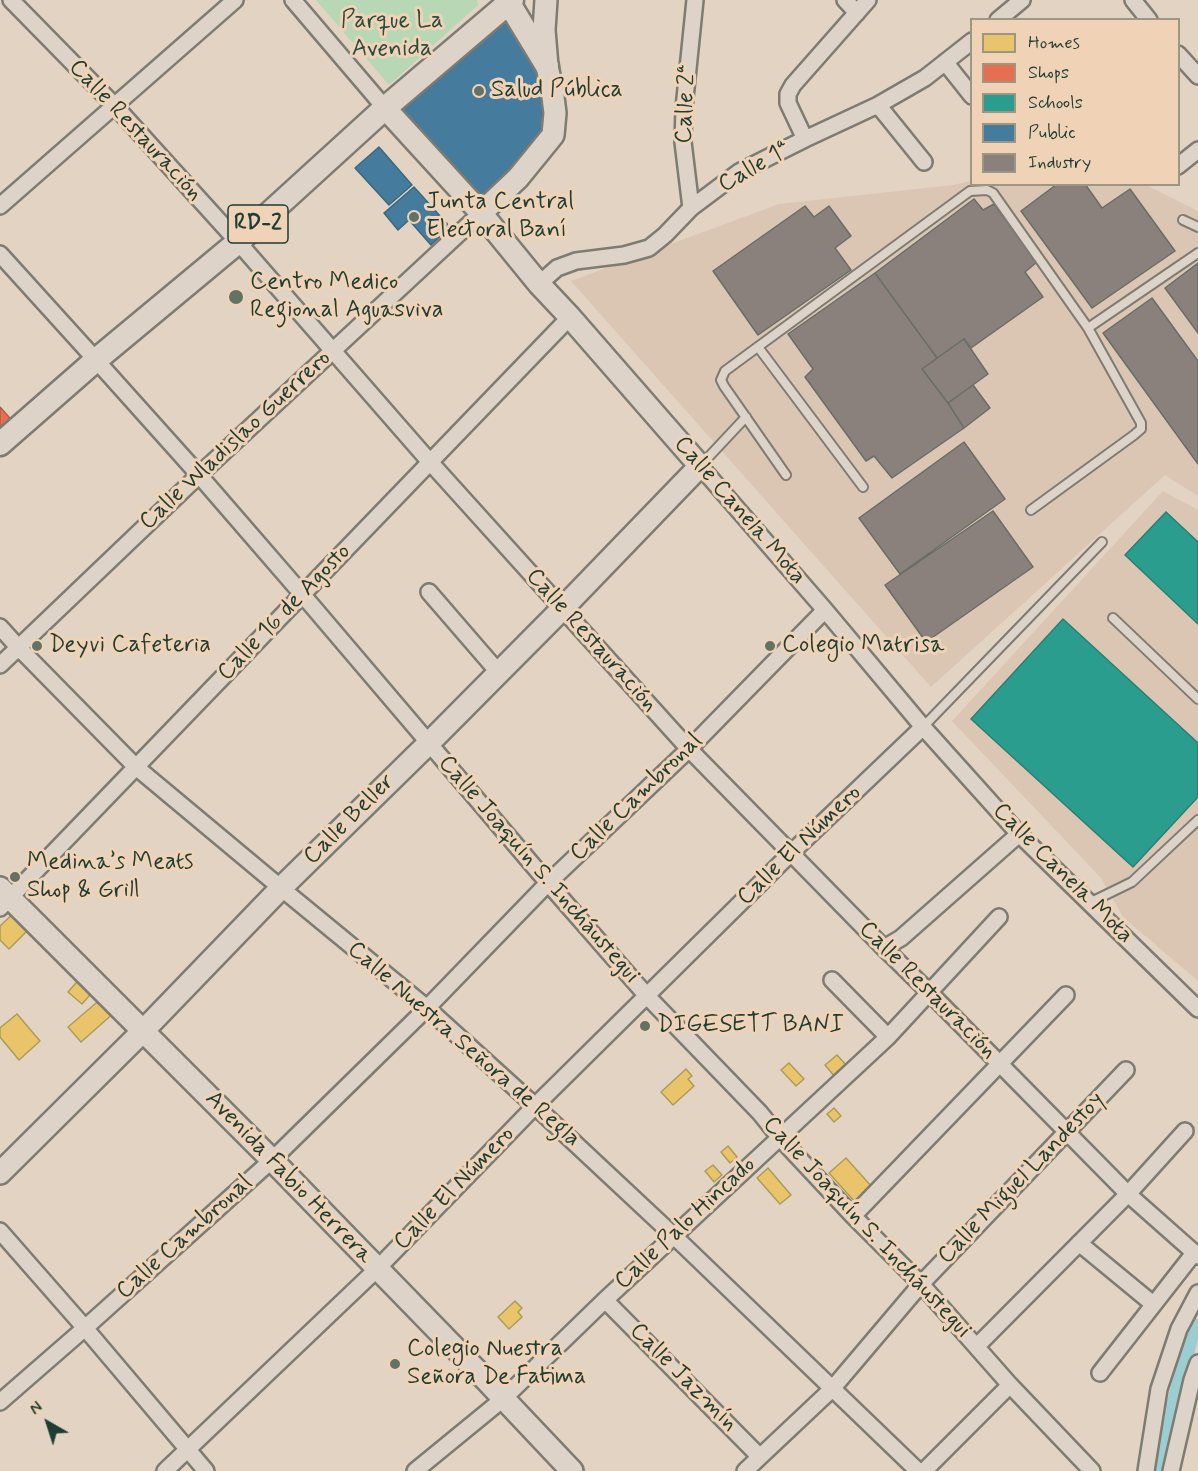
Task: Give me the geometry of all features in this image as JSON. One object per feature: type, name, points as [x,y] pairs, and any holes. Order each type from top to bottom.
[{"type":"main road","name":"Calle Wladislao Guerrero","points":[[481,213],[518,178],[553,135],[555,113],[544,30],[546,0]]},
{"type":"main road","name":"RD-2","points":[[0,444],[96,360],[238,242],[385,108],[509,1]]},
{"type":"main road","points":[[509,1],[547,66]]},
{"type":"main road","name":"Calle Canela Mota","points":[[385,108],[481,213],[539,284],[700,466]]},
{"type":"main road","name":"Calle Beller","points":[[0,1173],[143,1031],[281,888],[562,609],[700,466]]},
{"type":"main road","name":"Avenida Fabio Herrera","points":[[3,898],[143,1031],[272,1160],[572,1471]]},
{"type":"street","name":"Calle Restauración","points":[[11,0],[115,106],[238,242],[430,462],[689,749],[1128,1194],[1196,1254]]},
{"type":"street","points":[[0,206],[235,0]]},
{"type":"street","name":"Calle Canela Mota","points":[[293,0],[385,108]]},
{"type":"street","name":"Calle 2ª","points":[[691,208],[683,142],[684,108],[695,0]]},
{"type":"street","points":[[845,0],[857,13]]},
{"type":"street","points":[[805,139],[788,103],[788,94],[793,85],[868,0]]},
{"type":"street","points":[[1004,18],[1022,0]]},
{"type":"street","points":[[1133,0],[1147,18]]},
{"type":"street","name":"Calle 1ª","points":[[539,284],[557,268],[576,261],[624,255],[649,248],[691,208],[740,172],[878,105],[925,78],[970,43]]},
{"type":"street","points":[[1180,55],[1198,76]]},
{"type":"street","points":[[945,63],[970,94]]},
{"type":"street","points":[[878,105],[924,162]]},
{"type":"street","points":[[1180,165],[1198,150]]},
{"type":"street","name":"Calle Wladislao Guerrero","points":[[0,665],[199,475],[481,213]]},
{"type":"street","name":"Calle Joaquín S. Incháustegui","points":[[0,254],[199,475],[548,884],[647,996],[853,1216],[921,1284],[1010,1385],[1092,1471]]},
{"type":"street","name":"Calle 16 de Agosto","points":[[3,898],[136,767],[570,317]]},
{"type":"street","name":"Calle Canela Mota","points":[[700,466],[923,727],[1018,834],[1198,1009]]},
{"type":"street","points":[[429,592],[499,672]]},
{"type":"street","name":"Calle Cambronal","points":[[0,1402],[272,1160],[428,1008],[548,884],[689,749],[825,610]]},
{"type":"street","name":"Calle Nuestra Señora de Regla","points":[[0,627],[136,767],[428,1008],[674,1236],[918,1471]]},
{"type":"street","name":"Calle El Número","points":[[165,1471],[377,1269],[535,1106],[791,853],[923,727]]},
{"type":"street","points":[[884,948],[901,938],[1018,834]]},
{"type":"street","name":"Calle Palo Hincado","points":[[415,1471],[503,1399],[605,1300],[888,1037],[999,917]]},
{"type":"street","points":[[832,980],[888,1037]]},
{"type":"street","points":[[853,1216],[1066,995]]},
{"type":"street","name":"Calle Miguel Landestoy","points":[[745,1471],[832,1389],[921,1284],[1126,1070]]},
{"type":"street","points":[[977,1346],[1128,1194],[1185,1131]]},
{"type":"street","points":[[0,1231],[206,1471]]},
{"type":"street","points":[[1079,1243],[1153,1304]]},
{"type":"street","points":[[1100,1373],[1153,1304],[1196,1254]]},
{"type":"street","points":[[1146,1471],[1160,1389],[1179,1329],[1198,1293]]},
{"type":"street","name":"Calle Jazmín","points":[[605,1300],[760,1456]]},
{"type":"street","points":[[1171,1471],[1192,1380],[1198,1364]]},
{"type":"street","points":[[924,1471],[1010,1385]]},
{"type":"lane","points":[[786,475],[721,380],[725,371],[970,191],[987,190],[993,193],[1088,328],[1141,423],[1141,429],[1134,435],[1031,510]]},
{"type":"lane","points":[[1183,220],[1198,227]]},
{"type":"lane","points":[[1088,328],[1198,253]]},
{"type":"lane","points":[[758,347],[863,487]]},
{"type":"lane","points":[[700,466],[746,417]]},
{"type":"lane","points":[[923,727],[1102,542]]},
{"type":"lane","points":[[1113,618],[1198,699]]},
{"type":"lane","points":[[1089,903],[1132,882],[1198,820]]},
{"type":"shaded area","points":[[970,181],[970,186],[1148,186],[1198,211],[1198,496],[1165,475],[931,687],[571,281],[779,204]]},
{"type":"shaded area","points":[[1163,491],[1198,510],[1198,981],[1123,917],[1101,878],[952,721]]},
{"type":"green space","name":"Parque La Avenida","points":[[316,0],[477,0],[478,5],[389,85]]},
{"type":"building: Homes","points":[[17,910],[33,925],[9,949],[0,940],[0,926]]},
{"type":"building: Homes","points":[[83,975],[97,987],[82,1004],[68,992]]},
{"type":"building: Homes","points":[[102,998],[115,1012],[81,1042],[68,1027]]},
{"type":"building: Homes","points":[[17,1014],[40,1041],[19,1060],[0,1037],[0,1028]]},
{"type":"building: Homes","points":[[837,1055],[847,1066],[835,1077],[825,1065]]},
{"type":"building: Homes","points":[[789,1063],[804,1079],[796,1086],[781,1070]]},
{"type":"building: Homes","points":[[686,1069],[692,1076],[688,1079],[694,1086],[673,1105],[661,1092]]},
{"type":"building: Homes","points":[[834,1108],[841,1116],[834,1122],[827,1114]]},
{"type":"building: Homes","points":[[728,1146],[737,1157],[730,1163],[721,1152]]},
{"type":"building: Homes","points":[[846,1158],[872,1187],[855,1202],[829,1173]]},
{"type":"building: Homes","points":[[713,1165],[722,1175],[714,1182],[705,1171]]},
{"type":"building: Homes","points":[[768,1168],[791,1195],[780,1204],[757,1178]]},
{"type":"building: Homes","points":[[515,1301],[522,1308],[518,1312],[522,1317],[509,1329],[498,1317]]},
{"type":"building: Shops","points":[[0,407],[17,426],[0,431]]},
{"type":"building: Schools","points":[[1166,512],[1198,542],[1198,624],[1125,555]]},
{"type":"building: Schools","points":[[1063,619],[1198,743],[1198,797],[1133,867],[971,719]]},
{"type":"building: Public","name":"Salud Pública","points":[[506,17],[539,71],[544,135],[479,202],[395,111]]},
{"type":"building: Public","points":[[379,147],[412,185],[389,205],[355,168]]},
{"type":"building: Public","name":"Junta Central Electoral Baní","points":[[414,187],[450,227],[431,245],[409,220],[398,230],[384,213]]},
{"type":"building: Industry","points":[[1054,186],[1086,186],[1102,208],[1130,189],[1175,251],[1092,308],[1021,211]]},
{"type":"building: Industry","points":[[974,199],[983,210],[994,204],[1037,262],[1025,272],[1043,297],[971,348],[964,339],[937,358],[875,273]]},
{"type":"building: Industry","points":[[805,206],[814,217],[829,206],[851,236],[835,248],[851,270],[758,335],[713,271]]},
{"type":"building: Industry","points":[[1198,263],[1198,333],[1165,288]]},
{"type":"building: Industry","points":[[875,273],[937,358],[922,369],[964,428],[892,478],[874,456],[866,461],[805,377],[813,369],[788,334]]},
{"type":"building: Industry","points":[[1152,298],[1198,361],[1198,464],[1103,333]]},
{"type":"building: Industry","points":[[964,339],[988,374],[948,403],[922,369]]},
{"type":"building: Industry","points":[[973,385],[990,408],[964,428],[948,403]]},
{"type":"building: Industry","points":[[964,442],[1005,499],[900,574],[859,518]]},
{"type":"building: Industry","points":[[993,511],[1033,567],[926,642],[885,585]]},
{"type":"waterway","points":[[1158,1471],[1166,1431],[1191,1339],[1198,1326]]},
{"type":"place","name":"Salud Pública","points":[[479,91]]},
{"type":"place","name":"Junta Central Electoral Baní","points":[[414,217]]},
{"type":"place","name":"Centro Medico Regional Aguasviva","points":[[236,297]]},
{"type":"place","name":"Deyvi Cafeteria","points":[[37,646]]},
{"type":"place","name":"Colegio Matrisa","points":[[770,646]]},
{"type":"place","name":"Medina’s Meats Shop & Grill","points":[[15,877]]},
{"type":"place","name":"DIGESETT BANI","points":[[645,1026]]},
{"type":"place","name":"Colegio Nuestra Señora De Fatima","points":[[395,1364]]}]
